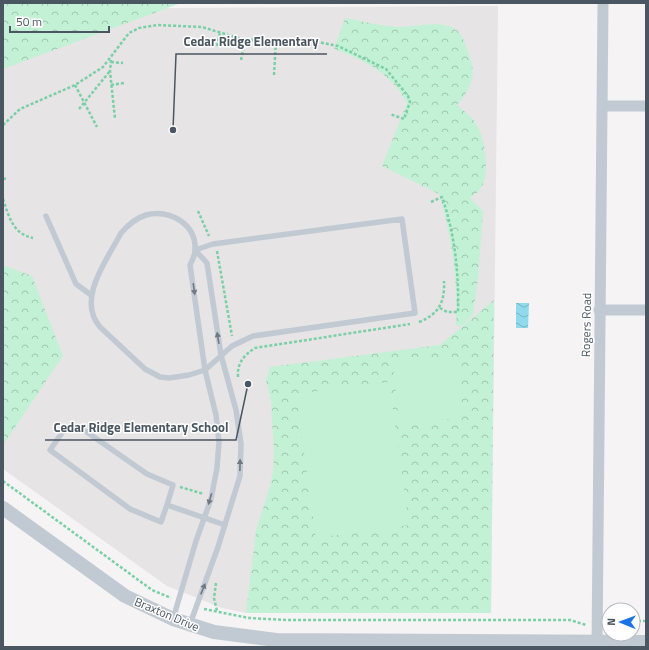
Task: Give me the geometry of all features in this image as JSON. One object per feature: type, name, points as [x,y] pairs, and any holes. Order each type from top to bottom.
[{"type":"street","name":"Rogers Road","points":[[597,640],[603,3]]},
{"type":"street","points":[[603,106],[646,106]]},
{"type":"street","points":[[599,310],[646,310]]},
{"type":"street","name":"Braxton Drive","points":[[3,508],[125,596],[190,626],[233,636],[276,640],[597,640],[646,642]]},
{"type":"lane","points":[[190,626],[195,607],[225,525],[240,476],[241,444],[236,410],[221,355],[206,263],[195,250],[191,233],[185,224],[176,217],[166,214],[146,215],[135,220],[121,232],[90,295],[91,311],[94,320],[139,363],[153,374],[169,378],[189,375],[205,370],[221,355],[235,344],[253,336],[415,313],[402,219],[213,244],[195,250]]},
{"type":"lane","points":[[46,216],[76,284],[90,295]]},
{"type":"lane","points":[[173,619],[211,498],[217,468],[219,442],[216,415],[205,370],[190,265],[195,250]]},
{"type":"lane","points":[[66,427],[81,428],[147,474],[173,485],[167,504],[161,522],[135,511],[50,450],[66,427]]},
{"type":"lane","points":[[167,504],[225,525]]},
{"type":"path","points":[[3,126],[20,109],[75,84],[103,68],[111,60],[123,39],[129,32],[139,28],[157,25],[202,27],[245,40],[308,40],[338,46],[386,69],[408,96],[410,102],[404,119],[390,114]]},
{"type":"path","points":[[217,46],[220,33]]},
{"type":"path","points":[[241,60],[245,40]]},
{"type":"path","points":[[274,75],[276,40]]},
{"type":"path","points":[[111,60],[123,63]]},
{"type":"path","points":[[111,60],[110,71],[115,119]]},
{"type":"path","points":[[80,109],[110,71]]},
{"type":"path","points":[[111,85],[124,83]]},
{"type":"path","points":[[75,84],[97,127]]},
{"type":"path","points":[[3,179],[8,178]]},
{"type":"path","points":[[431,202],[442,197],[450,219],[459,287],[458,312],[447,312],[440,308]]},
{"type":"path","points":[[3,199],[9,217],[16,229],[24,236],[33,238]]},
{"type":"path","points":[[198,211],[219,254],[230,330],[238,355],[243,357]]},
{"type":"path","points":[[238,380],[238,366],[243,357],[248,352],[262,346],[420,322],[430,317],[440,308],[445,293],[444,281]]},
{"type":"path","points":[[3,481],[152,590],[178,601]]},
{"type":"path","points":[[216,611],[214,598],[218,575]]},
{"type":"path","points":[[195,607],[249,618],[287,620],[570,620],[597,640]]},
{"type":"shaded area","points":[[498,6],[491,613],[246,613],[222,608],[167,586],[3,469],[3,9]]},
{"type":"green space","points":[[3,3],[181,3],[3,69]]},
{"type":"green space","points":[[345,18],[378,25],[399,27],[432,24],[449,26],[456,29],[465,43],[473,71],[471,83],[465,95],[457,105],[471,117],[478,127],[483,139],[486,171],[483,184],[470,198],[483,211],[478,279],[473,314],[463,325],[456,326],[456,292],[451,242],[439,194],[382,166],[407,103],[393,83],[376,69],[356,58],[334,49]]},
{"type":"green space","points":[[3,265],[32,276],[63,356],[3,445]]},
{"type":"green space","points":[[494,300],[491,613],[246,613],[256,531],[270,486],[273,471],[274,453],[271,401],[266,380],[270,367],[440,345]]},
{"type":"green space","points":[[451,356],[458,365],[459,418],[399,424],[393,363]]},
{"type":"green space","points":[[389,382],[409,525],[316,538],[296,394]]},
{"type":"water","points":[[516,303],[529,303],[528,328],[516,328]]},
{"type":"place","name":"Cedar Ridge Elementary","points":[[173,130]]},
{"type":"place","name":"Cedar Ridge Elementary School","points":[[248,384]]}]
